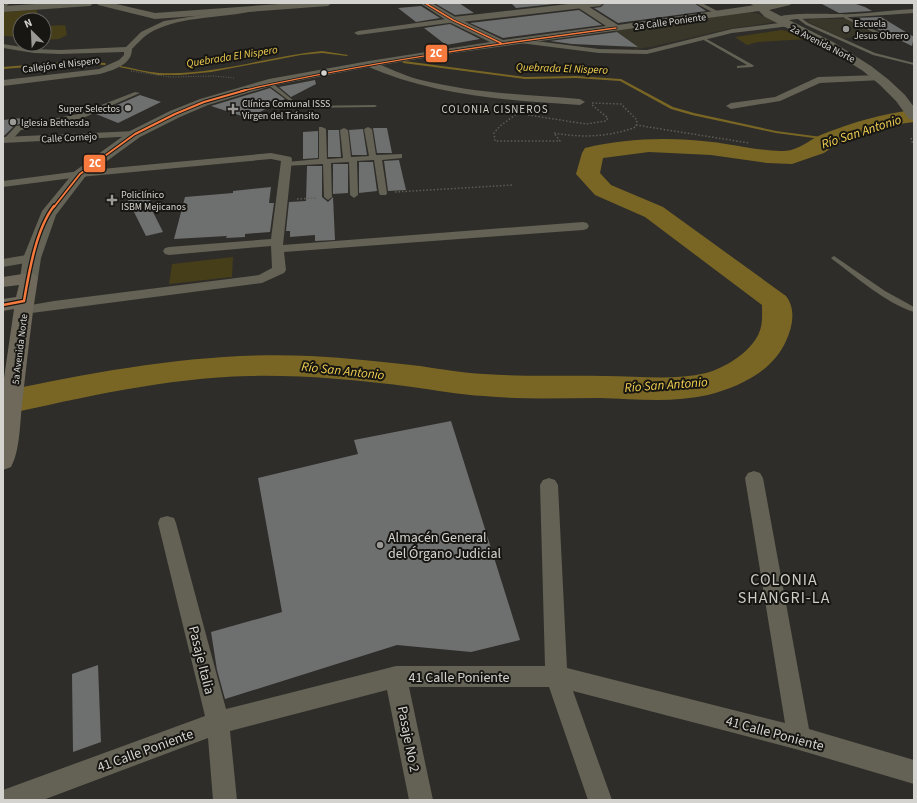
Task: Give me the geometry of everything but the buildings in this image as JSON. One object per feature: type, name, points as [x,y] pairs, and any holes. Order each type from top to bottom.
[{"type":"main road","points":[[425,3],[454,20],[501,43]]},
{"type":"main road","name":"2a Calle Poniente","points":[[269,83],[369,64],[501,43],[720,14],[737,10],[764,8],[769,5],[787,3]]},
{"type":"main road","points":[[578,4],[616,28]]},
{"type":"main road","name":"2a Avenida Norte","points":[[764,8],[764,12],[782,22],[855,58],[904,101],[914,116]]},
{"type":"main road","name":"5a Avenida Norte","points":[[3,461],[32,258],[48,214],[80,174],[135,134],[175,114],[204,102],[269,83]]},
{"type":"main road","points":[[3,282],[29,278]]},
{"type":"main road","points":[[3,305],[24,306]]},
{"type":"street","points":[[3,8],[47,4],[90,3]]},
{"type":"street","points":[[101,3],[155,16],[328,3]]},
{"type":"street","points":[[358,33],[578,4],[600,3]]},
{"type":"street","points":[[698,3],[720,14]]},
{"type":"street","points":[[753,3],[764,8]]},
{"type":"street","points":[[880,6],[892,12]]},
{"type":"street","name":"Callejón el Nispero","points":[[3,83],[89,73],[110,68],[122,62],[128,55],[128,49],[144,33],[159,26],[244,10]]},
{"type":"street","points":[[520,41],[599,51],[637,53],[658,51],[732,31],[799,18],[845,17],[914,11]]},
{"type":"street","points":[[3,46],[34,51],[60,52],[128,49]]},
{"type":"street","points":[[369,64],[417,82],[470,92],[580,102]]},
{"type":"street","points":[[731,106],[777,99],[821,80],[879,78]]},
{"type":"street","points":[[5,140],[19,128],[80,116],[137,93]]},
{"type":"street","points":[[368,128],[383,193]]},
{"type":"street","points":[[322,129],[328,197]]},
{"type":"street","points":[[344,130],[350,159],[354,195]]},
{"type":"street","name":"Calle Cornejo","points":[[5,140],[135,134]]},
{"type":"street","points":[[3,184],[80,174],[271,156],[287,159],[277,246],[279,270],[262,279],[54,305],[24,306]]},
{"type":"street","points":[[287,164],[399,156]]},
{"type":"street","points":[[169,251],[277,246],[583,226]]},
{"type":"street","points":[[3,262],[32,258]]},
{"type":"street","points":[[754,478],[799,738]]},
{"type":"street","points":[[548,485],[556,676],[600,800]]},
{"type":"street","name":"Pasaje Italia","points":[[167,522],[218,723],[225,800]]},
{"type":"street","name":"41 Calle Poniente","points":[[10,800],[218,723],[396,677],[556,676],[799,738],[914,772]]},
{"type":"street","name":"Pasaje No 2","points":[[396,677],[420,800]]},
{"type":"lane","points":[[3,8],[8,3]]},
{"type":"lane","points":[[845,17],[882,35]]},
{"type":"lane","points":[[799,18],[807,24],[874,54],[914,64]]},
{"type":"lane","points":[[703,38],[752,66],[738,68]]},
{"type":"lane","points":[[269,83],[299,107],[375,106]]},
{"type":"lane","points":[[834,258],[871,285],[896,301],[914,310]]},
{"type":"path","points":[[110,68],[148,75],[176,77],[215,75],[236,78]]},
{"type":"path","points":[[502,96],[518,113],[513,118],[499,125],[494,133],[495,141],[560,141],[554,133],[576,137],[597,136],[623,132],[636,127],[637,120],[621,104],[588,102],[608,118],[606,121],[586,124],[528,116]]},
{"type":"path","points":[[636,125],[749,143]]},
{"type":"path","points":[[911,138],[912,142],[914,142]]},
{"type":"shaded area","points":[[37,10],[37,12],[12,12],[12,37],[3,36],[3,12]]},
{"type":"shaded area","points":[[750,12],[759,14],[775,22],[728,29],[651,47],[635,49],[635,46],[613,30]]},
{"type":"shaded area","name":"Escuela Jesus Obrero","points":[[812,19],[847,19],[882,37],[842,38],[806,21]]},
{"type":"shaded area","points":[[65,25],[67,35],[59,39],[52,39],[52,26]]},
{"type":"shaded area","points":[[781,30],[792,32],[808,39],[758,42],[747,45],[735,37]]},
{"type":"shaded area","points":[[233,257],[232,277],[169,284],[172,264]]},
{"type":"waterway","name":"Quebrada El Nispero","points":[[120,67],[158,74],[180,74],[211,71],[301,54],[322,52],[347,55]]},
{"type":"waterway","name":"Quebrada El Nispero","points":[[3,68],[77,62],[105,64]]},
{"type":"waterway","name":"Quebrada El Nispero","points":[[404,62],[525,78],[576,77],[621,80],[672,108],[693,114],[776,132],[829,139]]},
{"type":"waterway","name":"Río San Antonio","points":[[3,403],[93,384],[153,374],[214,367],[245,366],[333,368],[398,374],[475,385],[506,387],[664,388],[692,386],[720,380],[748,365],[759,356],[769,344],[775,332],[778,318],[776,302],[654,212],[603,190],[588,174],[593,153],[649,145],[711,148],[767,156],[792,157],[816,148],[829,139],[897,118],[914,116]]},
{"type":"transit line","name":"2C","points":[[425,3],[453,20],[501,43]]},
{"type":"transit line","name":"2C","points":[[3,305],[24,301],[32,258],[48,214],[80,174],[135,134],[175,114],[204,102],[235,92],[306,76],[454,50],[616,28]]},
{"type":"place","name":"Escuela Jesus Obrero","points":[[846,29]]},
{"type":"place","name":"Super Selectos","points":[[128,108]]},
{"type":"place","name":"Clínica Comunal ISSS Virgen del Tránsito","points":[[233,109]]},
{"type":"place","name":"Iglesia Bethesda","points":[[13,122]]},
{"type":"place","name":"Policlínico ISBM Mejicanos","points":[[112,200]]},
{"type":"place","name":"Almacén General del Órgano Judicial","points":[[380,545]]},
{"type":"district","name":"COLONIA CISNEROS","points":[[495,109]]},
{"type":"district","name":"COLONIA SHANGRI-LA","points":[[784,588]]}]
